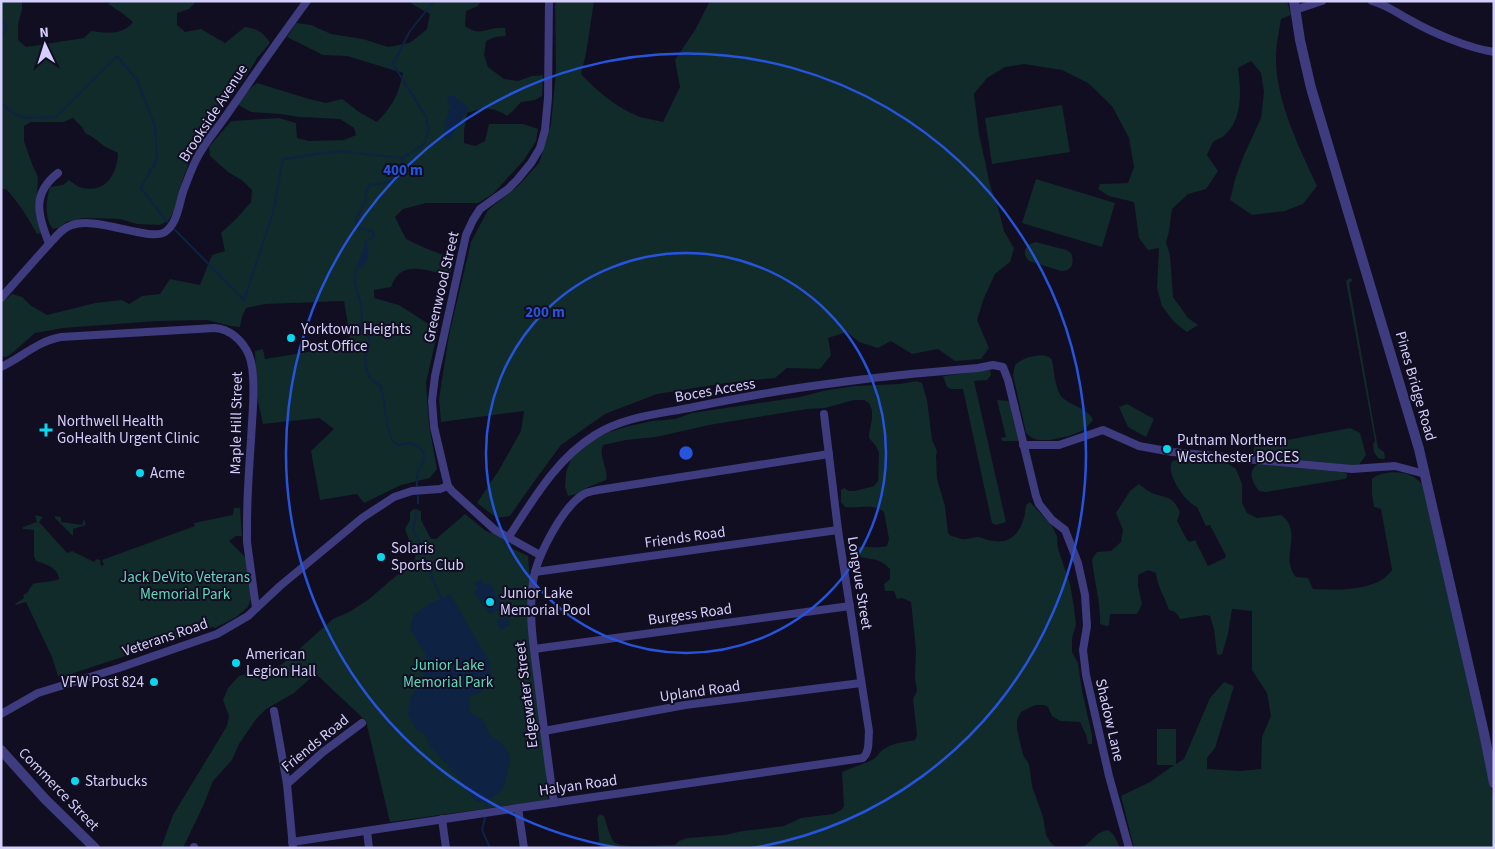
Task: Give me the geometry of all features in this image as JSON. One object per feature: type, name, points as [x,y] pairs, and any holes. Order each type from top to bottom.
[{"type":"street","name":"Brookside Avenue","points":[[1,298],[64,228],[73,224],[105,224],[152,235],[164,233],[174,221],[196,159],[307,1]]},
{"type":"street","name":"Greenwood Street","points":[[448,486],[432,414],[435,376],[466,235],[480,209],[508,189],[517,180],[540,148],[545,130],[548,98],[548,1]]},
{"type":"street","points":[[1294,6],[1322,1]]},
{"type":"street","points":[[1372,1],[1386,5],[1410,20],[1456,41],[1480,50],[1494,52]]},
{"type":"street","name":"Pines Bridge Road","points":[[1294,6],[1311,88],[1419,449],[1494,783]]},
{"type":"street","points":[[49,244],[40,217],[39,200],[43,188],[58,173]]},
{"type":"street","name":"Maple Hill Street","points":[[1,367],[40,343],[52,338],[223,328],[238,339],[245,346],[250,357],[252,373],[252,423],[246,525],[256,608]]},
{"type":"street","name":"Boces Access","points":[[508,538],[544,483],[570,453],[611,426],[634,419],[688,408],[834,383],[993,365],[1003,367],[1008,380],[1023,445]]},
{"type":"street","name":"Longvue Street","points":[[824,414],[838,530],[869,732],[867,755]]},
{"type":"street","points":[[1023,445],[1059,445],[1103,430],[1139,446],[1172,452],[1352,469],[1394,466],[1425,474]]},
{"type":"street","name":"Shadow Lane","points":[[1023,445],[1039,504],[1052,520],[1065,530],[1078,563],[1087,626],[1084,650],[1086,675],[1109,776],[1129,848]]},
{"type":"street","name":"Edgewater Street","points":[[554,803],[534,649],[531,600],[533,580],[540,555],[563,516],[584,494],[598,490],[829,454]]},
{"type":"street","points":[[448,486],[498,533],[540,555]]},
{"type":"street","name":"Veterans Road","points":[[1,714],[38,693],[110,671],[216,634],[248,616],[280,586],[362,518],[394,496],[412,491],[440,490],[448,486]]},
{"type":"street","name":"Friends Road","points":[[535,572],[838,530]]},
{"type":"street","name":"Burgess Road","points":[[534,649],[850,606]]},
{"type":"street","name":"Upland Road","points":[[544,731],[686,706],[862,683]]},
{"type":"street","points":[[274,711],[287,784],[293,845]]},
{"type":"street","name":"Friends Road","points":[[287,784],[323,752],[362,723]]},
{"type":"street","name":"Commerce Street","points":[[1,750],[95,848]]},
{"type":"street","name":"Halyan Road","points":[[293,845],[442,819],[863,758],[867,755]]},
{"type":"street","points":[[518,808],[524,848]]},
{"type":"street","points":[[442,819],[446,848]]},
{"type":"street","points":[[366,831],[369,848]]},
{"type":"green space","points":[[1,1],[22,1],[22,10],[18,24],[18,40],[26,47],[84,38],[91,31],[119,32],[124,30],[133,22],[108,4],[111,1],[197,1],[189,9],[177,13],[177,25],[185,32],[201,29],[225,43],[245,27],[257,30],[268,39],[270,43],[214,118],[192,154],[174,211],[169,220],[160,225],[137,224],[120,219],[83,218],[66,222],[59,228],[53,229],[48,220],[47,209],[50,187],[63,185],[69,180],[83,188],[91,189],[98,187],[109,180],[117,160],[118,153],[85,133],[73,118],[64,122],[31,122],[24,126],[24,141],[38,177],[36,216],[42,233],[37,234],[15,199],[6,189],[1,189]]},
{"type":"green space","points":[[410,1],[481,1],[478,6],[466,11],[465,26],[476,31],[505,28],[506,36],[495,37],[486,41],[484,55],[488,67],[504,79],[518,81],[532,76],[543,75],[542,96],[535,100],[521,102],[507,116],[492,109],[467,113],[464,143],[475,146],[485,141],[489,124],[523,124],[538,129],[536,141],[524,160],[493,194],[478,203],[426,203],[403,209],[395,217],[406,239],[443,255],[453,264],[450,276],[424,270],[408,269],[401,272],[391,287],[374,290],[374,298],[399,305],[438,330],[426,383],[429,425],[437,469],[430,478],[401,485],[364,503],[357,494],[320,500],[311,451],[334,429],[319,418],[263,424],[257,397],[255,351],[263,349],[265,359],[343,346],[345,339],[350,337],[344,301],[265,304],[246,308],[240,327],[207,320],[157,321],[63,328],[35,333],[11,354],[6,357],[1,356],[1,304],[12,294],[22,297],[30,305],[47,315],[95,303],[122,300],[129,304],[142,296],[160,294],[170,279],[200,285],[212,255],[225,251],[221,233],[251,202],[252,190],[210,156],[209,147],[231,121],[279,118],[296,123],[297,138],[309,141],[344,140],[356,135],[354,128],[340,119],[251,112],[237,104],[246,92],[257,83],[326,103],[342,99],[359,112],[377,122],[391,105],[399,88],[403,73],[347,56],[323,55],[287,37],[296,23],[311,25],[331,34],[363,39],[388,47],[409,43],[427,29],[430,14]]},
{"type":"green space","points":[[555,1],[594,1],[581,74],[601,93],[623,109],[640,117],[663,122],[680,87],[675,60],[695,30],[710,1],[1287,1],[1291,15],[1281,19],[1276,53],[1277,74],[1284,107],[1317,186],[1303,204],[1285,211],[1252,215],[1230,200],[1236,176],[1261,118],[1264,92],[1261,73],[1251,61],[1238,68],[1240,95],[1235,121],[1225,135],[1214,141],[1207,155],[1218,171],[1206,189],[1188,194],[1172,209],[1166,243],[1170,255],[1173,297],[1188,318],[1198,325],[1187,332],[1174,322],[1162,306],[1157,288],[1159,248],[1148,250],[1139,238],[1134,202],[1109,196],[1098,189],[1100,184],[1128,183],[1134,167],[1129,138],[1112,106],[1088,83],[1062,70],[1024,64],[1005,67],[987,78],[974,94],[979,134],[990,185],[1004,231],[1014,248],[1010,262],[995,274],[977,320],[989,348],[981,359],[955,361],[938,349],[912,354],[891,341],[878,348],[859,342],[847,332],[828,338],[831,355],[820,369],[787,368],[775,378],[726,383],[657,394],[605,414],[561,445],[510,516],[497,518],[477,503],[499,470],[521,431],[524,411],[441,422],[439,399],[449,335],[471,242],[488,210],[519,185],[539,163],[551,124],[556,72]]},
{"type":"green space","points":[[1062,105],[1070,152],[992,164],[985,118]]},
{"type":"green space","points":[[1036,179],[1115,203],[1102,247],[1022,223]]},
{"type":"green space","points":[[1036,242],[1071,253],[1072,266],[1068,270],[1061,271],[1029,261],[1025,255],[1025,249]]},
{"type":"green space","points":[[1350,278],[1353,280],[1349,283],[1378,448],[1384,452],[1385,458],[1383,459],[1378,458],[1374,452],[1373,444],[1375,441],[1346,281]]},
{"type":"green space","points":[[1042,355],[1052,360],[1056,384],[1061,396],[1091,416],[1093,420],[1084,430],[1069,436],[1050,440],[1038,440],[1026,433],[1013,375],[1015,365],[1027,358]]},
{"type":"green space","points":[[990,370],[991,375],[987,380],[974,381],[1006,522],[996,525],[992,523],[963,389],[947,387],[943,376]]},
{"type":"green space","points":[[917,381],[922,383],[927,400],[932,440],[937,451],[937,479],[945,506],[948,533],[961,539],[978,537],[992,541],[1008,540],[1018,531],[1024,519],[1026,505],[1030,502],[1052,526],[1057,536],[1058,549],[1070,584],[1074,607],[1076,625],[1072,638],[1072,652],[1078,663],[1092,735],[1092,744],[1088,744],[1080,722],[1060,721],[1052,716],[1048,707],[1044,705],[1035,705],[1021,712],[1017,720],[1017,729],[1023,755],[1029,764],[1032,786],[1043,817],[1046,835],[1057,848],[600,848],[597,818],[600,814],[604,816],[614,842],[643,846],[675,845],[687,838],[725,835],[784,826],[801,818],[833,814],[841,810],[844,806],[842,772],[872,760],[882,750],[891,745],[915,740],[917,735],[913,699],[917,691],[915,677],[916,649],[911,602],[902,598],[897,599],[894,591],[885,591],[884,584],[890,579],[890,569],[885,564],[876,560],[864,558],[854,553],[856,547],[887,546],[889,539],[884,512],[875,507],[845,507],[841,502],[841,490],[844,488],[849,491],[855,491],[874,486],[878,481],[879,453],[869,438],[872,410],[869,403],[864,400],[854,400],[825,408],[807,409],[709,425],[656,437],[626,440],[603,445],[602,454],[607,476],[606,480],[577,494],[568,496],[565,487],[566,472],[571,459],[584,446],[603,434],[625,427],[652,421],[675,419],[692,413],[800,397],[854,386],[900,384]]},
{"type":"green space","points":[[997,400],[1010,401],[1020,438],[1018,441],[1002,441],[1001,438],[1006,437]]},
{"type":"green space","points":[[1127,404],[1154,419],[1146,437],[1128,427],[1119,407]]},
{"type":"green space","points":[[1350,428],[1360,433],[1366,455],[1358,466],[1255,455],[1254,452],[1255,446]]},
{"type":"green space","points":[[1185,458],[1224,461],[1236,469],[1242,484],[1242,503],[1247,513],[1257,518],[1281,515],[1288,521],[1291,529],[1291,570],[1296,577],[1308,578],[1313,589],[1356,588],[1367,586],[1385,577],[1392,570],[1381,509],[1374,507],[1372,479],[1380,474],[1397,472],[1408,474],[1422,484],[1489,775],[1494,801],[1494,848],[1134,848],[1121,796],[1150,782],[1174,765],[1157,765],[1157,729],[1176,729],[1176,764],[1184,759],[1210,698],[1224,682],[1234,686],[1215,748],[1207,758],[1207,769],[1240,771],[1261,769],[1262,737],[1271,716],[1267,693],[1252,670],[1252,611],[1232,609],[1228,634],[1222,654],[1219,655],[1217,654],[1214,629],[1210,616],[1180,619],[1176,613],[1169,610],[1156,573],[1148,570],[1138,575],[1138,586],[1142,604],[1137,614],[1110,614],[1109,625],[1100,624],[1092,559],[1097,552],[1111,551],[1121,542],[1123,530],[1116,513],[1130,491],[1139,484],[1152,493],[1172,500],[1180,512],[1177,521],[1187,540],[1190,542],[1195,540],[1208,566],[1225,558],[1226,556],[1210,525],[1206,526],[1197,507],[1185,497],[1173,477],[1172,461]]},
{"type":"green space","points":[[1258,464],[1342,472],[1347,474],[1347,477],[1345,479],[1266,492],[1259,491],[1252,477],[1253,470]]},
{"type":"green space","name":"Jack DeVito Veterans Memorial Park","points":[[234,508],[240,508],[242,536],[236,536],[229,541],[249,561],[253,592],[248,607],[236,617],[215,628],[213,627],[62,677],[58,676],[52,657],[26,602],[15,604],[24,598],[23,595],[27,593],[33,584],[59,579],[54,569],[36,561],[34,556],[34,530],[23,529],[23,527],[37,522],[35,515],[43,517],[39,522],[67,553],[72,551],[94,562],[97,559],[100,560],[101,566],[104,565],[102,560],[195,526],[194,523],[233,515]]},
{"type":"green space","name":"Junior Lake Memorial Park","points":[[414,509],[421,511],[421,520],[431,539],[436,539],[465,514],[486,531],[501,537],[510,545],[509,547],[528,556],[548,800],[390,822],[366,721],[317,675],[313,676],[294,693],[266,709],[256,719],[239,744],[232,760],[213,781],[183,848],[161,848],[173,815],[227,726],[229,716],[223,700],[228,688],[239,676],[254,672],[265,674],[281,665],[333,619],[351,611],[369,599],[403,570],[413,564],[416,554],[405,529],[410,520],[410,512]]},
{"type":"green space","points":[[55,516],[61,517],[61,522],[82,525],[84,519],[86,525],[73,529],[73,536]]},
{"type":"green space","points":[[1107,830],[1114,835],[1120,848],[1077,848],[1086,845],[1099,833]]},
{"type":"water","points":[[452,95],[469,108],[450,139],[443,136],[443,132],[448,111],[451,108],[447,99]]},
{"type":"water","points":[[365,246],[368,249],[368,255],[361,268],[358,264]]},
{"type":"water","name":"Junior Lake Memorial Pool","points":[[482,579],[484,585],[490,583],[502,607],[490,614],[474,592],[478,588],[475,583]]},
{"type":"water","points":[[450,594],[489,661],[491,674],[488,685],[481,692],[468,697],[470,713],[482,719],[490,735],[502,743],[510,756],[503,789],[487,802],[476,802],[459,778],[429,745],[426,735],[416,729],[408,714],[411,697],[421,684],[426,666],[426,655],[410,628],[414,615]]},
{"type":"water","points":[[505,616],[510,624],[501,630],[496,621]]},
{"type":"waterway","points":[[175,230],[244,300],[273,213],[283,159],[339,151],[402,158],[424,144],[429,131],[426,117],[393,64],[410,31],[434,1]]},
{"type":"waterway","points":[[1,21],[6,24],[5,32],[1,35]]},
{"type":"waterway","points":[[1,102],[7,109],[19,116],[33,118],[56,117],[117,56],[137,80],[155,126],[157,159],[141,188],[167,222]]},
{"type":"waterway","points":[[366,246],[366,242],[374,236],[373,231],[357,228],[356,220],[365,201],[366,190],[371,184],[389,182],[397,176],[403,158]]},
{"type":"waterway","points":[[358,266],[355,272],[355,284],[362,308],[361,324],[370,342],[365,355],[367,371],[371,379],[381,386],[392,441],[399,445],[411,443],[419,447],[424,453],[424,460],[418,472],[417,486]]},
{"type":"waterway","points":[[418,496],[418,503]]},
{"type":"waterway","points":[[417,510],[413,530],[420,542],[426,563],[441,598]]},
{"type":"waterway","points":[[486,807],[487,802]]},
{"type":"waterway","points":[[485,818],[482,830],[490,848]]},
{"type":"place","name":"Yorktown Heights Post Office","points":[[291,338]]},
{"type":"place","name":"Northwell Health GoHealth Urgent Clinic","points":[[46,430]]},
{"type":"place","name":"Putnam Northern Westchester BOCES","points":[[1167,449]]},
{"type":"place","name":"Acme","points":[[140,473]]},
{"type":"place","name":"Solaris Sports Club","points":[[381,557]]},
{"type":"place","name":"Junior Lake Memorial Pool","points":[[490,602]]},
{"type":"place","name":"American Legion Hall","points":[[236,663]]},
{"type":"place","name":"VFW Post 824","points":[[154,682]]},
{"type":"place","name":"Starbucks","points":[[75,781]]}]
